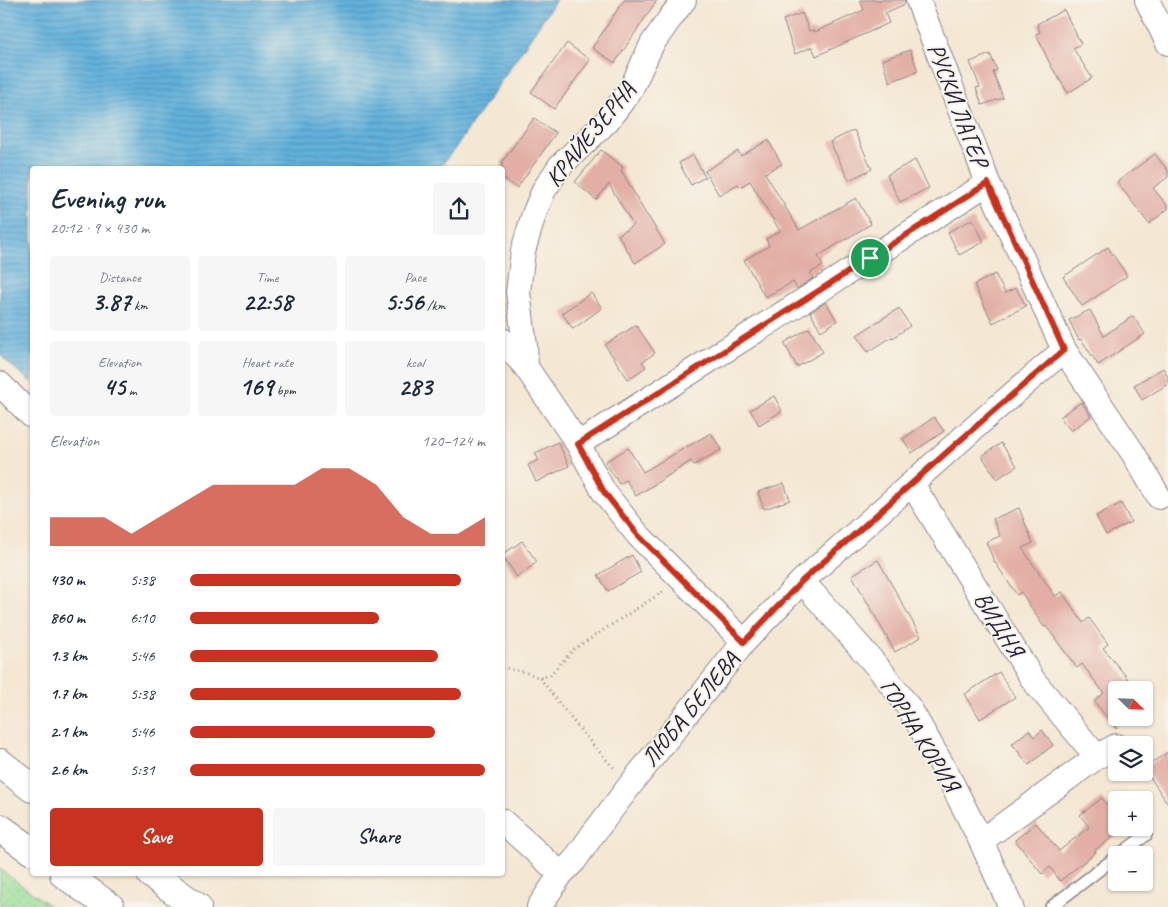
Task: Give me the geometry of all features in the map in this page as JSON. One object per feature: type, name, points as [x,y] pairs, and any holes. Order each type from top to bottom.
[{"type":"highway","points":[[0,764],[30,786]]},
{"type":"highway","points":[[0,828],[30,850]]},
{"type":"highway","points":[[67,876],[110,907]]},
{"type":"highway","points":[[154,876],[198,907]]},
{"type":"street","name":"КРАЙЕЗЕРНА","points":[[526,366],[518,292],[523,251],[534,214],[544,190],[560,166],[607,121],[620,104],[631,89],[652,44],[684,0]]},
{"type":"street","name":"РУСКИ ЛАГЕР","points":[[918,0],[988,183],[1064,350],[1159,497]]},
{"type":"street","points":[[1147,0],[1168,43]]},
{"type":"street","points":[[578,444],[988,183]]},
{"type":"street","points":[[505,343],[526,366],[578,444],[604,492],[638,535],[744,642]]},
{"type":"street","name":"ЛЮБА БЕЛЕВА","points":[[540,907],[561,874],[574,861],[631,784],[744,642],[802,581],[1064,350]]},
{"type":"street","points":[[0,384],[30,414]]},
{"type":"street","name":"ВИДНЯ","points":[[912,484],[1033,680],[1106,751]]},
{"type":"street","name":"ГОРНА КОРИЯ","points":[[802,581],[882,672],[910,710],[946,772],[981,841],[1011,907]]},
{"type":"street","points":[[981,841],[1106,751]]},
{"type":"street","points":[[505,824],[561,874]]},
{"type":"lane","points":[[1131,846],[1145,836]]},
{"type":"lane","points":[[1051,907],[1108,864]]},
{"type":"path","points":[[540,678],[550,675],[574,649],[604,629],[668,589],[686,584]]},
{"type":"path","points":[[505,668],[540,678],[600,753],[631,784]]},
{"type":"green space","points":[[0,869],[51,907],[0,907]]},
{"type":"water","points":[[0,0],[556,0],[441,166],[30,166],[30,381],[0,354]]},
{"type":"building","points":[[624,0],[657,0],[615,63],[592,48]]},
{"type":"building","points":[[860,0],[905,0],[905,4],[885,13],[889,23],[816,56],[812,47],[795,54],[783,20],[802,13],[809,31],[814,30],[815,32],[864,10]]},
{"type":"building","points":[[1064,10],[1081,44],[1073,48],[1092,78],[1068,93],[1051,66],[1036,34],[1040,32],[1037,24]]},
{"type":"building","points":[[567,43],[590,60],[554,109],[531,92]]},
{"type":"building","points":[[910,50],[918,71],[890,82],[882,60]]},
{"type":"building","points":[[990,54],[997,70],[993,72],[1003,98],[982,105],[976,88],[980,87],[970,62]]},
{"type":"building","points":[[534,118],[556,133],[517,188],[505,180],[505,166],[502,166],[502,162]]},
{"type":"building","points":[[854,130],[872,169],[849,180],[830,142]]},
{"type":"building","points":[[768,140],[782,164],[765,173],[799,230],[856,198],[871,224],[818,256],[823,266],[810,273],[813,278],[797,289],[793,282],[765,297],[744,260],[769,246],[766,239],[780,231],[750,181],[740,187],[738,184],[719,195],[705,171],[738,151],[741,156]]},
{"type":"building","points":[[601,150],[623,167],[621,170],[665,244],[635,263],[618,235],[633,225],[609,184],[596,200],[575,182]]},
{"type":"building","points":[[1155,154],[1168,171],[1168,177],[1153,188],[1168,209],[1149,224],[1117,182]]},
{"type":"building","points":[[693,155],[705,177],[691,185],[679,163]]},
{"type":"building","points":[[915,160],[929,188],[900,202],[887,175]]},
{"type":"building","points":[[973,219],[984,242],[959,255],[948,232]]},
{"type":"building","points":[[1108,247],[1127,276],[1082,306],[1063,277]]},
{"type":"building","points":[[995,274],[1005,293],[1016,288],[1026,306],[993,323],[974,285]]},
{"type":"building","points":[[591,293],[602,308],[573,329],[562,313]]},
{"type":"building","points":[[826,302],[837,321],[821,331],[810,312]]},
{"type":"building","points":[[899,308],[910,326],[868,352],[857,335]]},
{"type":"building","points":[[1090,310],[1104,336],[1133,316],[1145,334],[1098,365],[1081,339],[1079,340],[1069,320]]},
{"type":"building","points":[[636,325],[655,353],[642,362],[646,367],[628,379],[605,345]]},
{"type":"building","points":[[809,328],[823,352],[797,367],[784,343]]},
{"type":"building","points":[[1163,368],[1168,377],[1168,384],[1142,400],[1134,385]]},
{"type":"building","points":[[774,396],[782,411],[759,425],[750,410]]},
{"type":"building","points":[[1081,402],[1091,416],[1071,431],[1060,417]]},
{"type":"building","points":[[934,417],[944,431],[912,453],[903,439]]},
{"type":"building","points":[[711,433],[721,450],[694,465],[691,461],[636,496],[626,480],[619,484],[605,462],[628,448],[643,472]]},
{"type":"building","points":[[558,442],[569,466],[536,482],[528,465],[539,460],[535,453]]},
{"type":"building","points":[[1001,443],[1017,466],[997,479],[982,456]]},
{"type":"building","points":[[784,483],[790,500],[764,509],[758,492]]},
{"type":"building","points":[[1121,503],[1131,522],[1106,535],[1096,516]]},
{"type":"building","points":[[1019,508],[1033,543],[1022,548],[1055,596],[1062,592],[1083,623],[1089,618],[1108,644],[1103,648],[1130,681],[1108,681],[1108,719],[1094,701],[1104,693],[1082,664],[1077,668],[1046,626],[1044,627],[1021,592],[1017,595],[994,561],[986,542],[1000,536],[993,519]]},
{"type":"building","points":[[522,541],[537,562],[517,577],[505,559],[505,553]]},
{"type":"building","points":[[632,555],[641,572],[608,591],[598,575]]},
{"type":"building","points":[[878,560],[921,637],[895,652],[852,575]]},
{"type":"building","points":[[999,672],[1015,697],[980,719],[965,694]]},
{"type":"building","points":[[1029,730],[1034,737],[1042,730],[1053,745],[1029,765],[1012,744]]},
{"type":"building","points":[[1168,752],[1168,804],[1153,781],[1153,762]]},
{"type":"building","points":[[1102,798],[1108,806],[1108,836],[1114,836],[1060,881],[1050,867],[1042,874],[1015,840],[1036,823],[1059,851],[1089,827],[1080,815]]},
{"type":"route","points":[[988,183],[1064,350],[802,581],[744,642],[638,535],[604,492],[578,444],[870,258],[988,183]]}]
